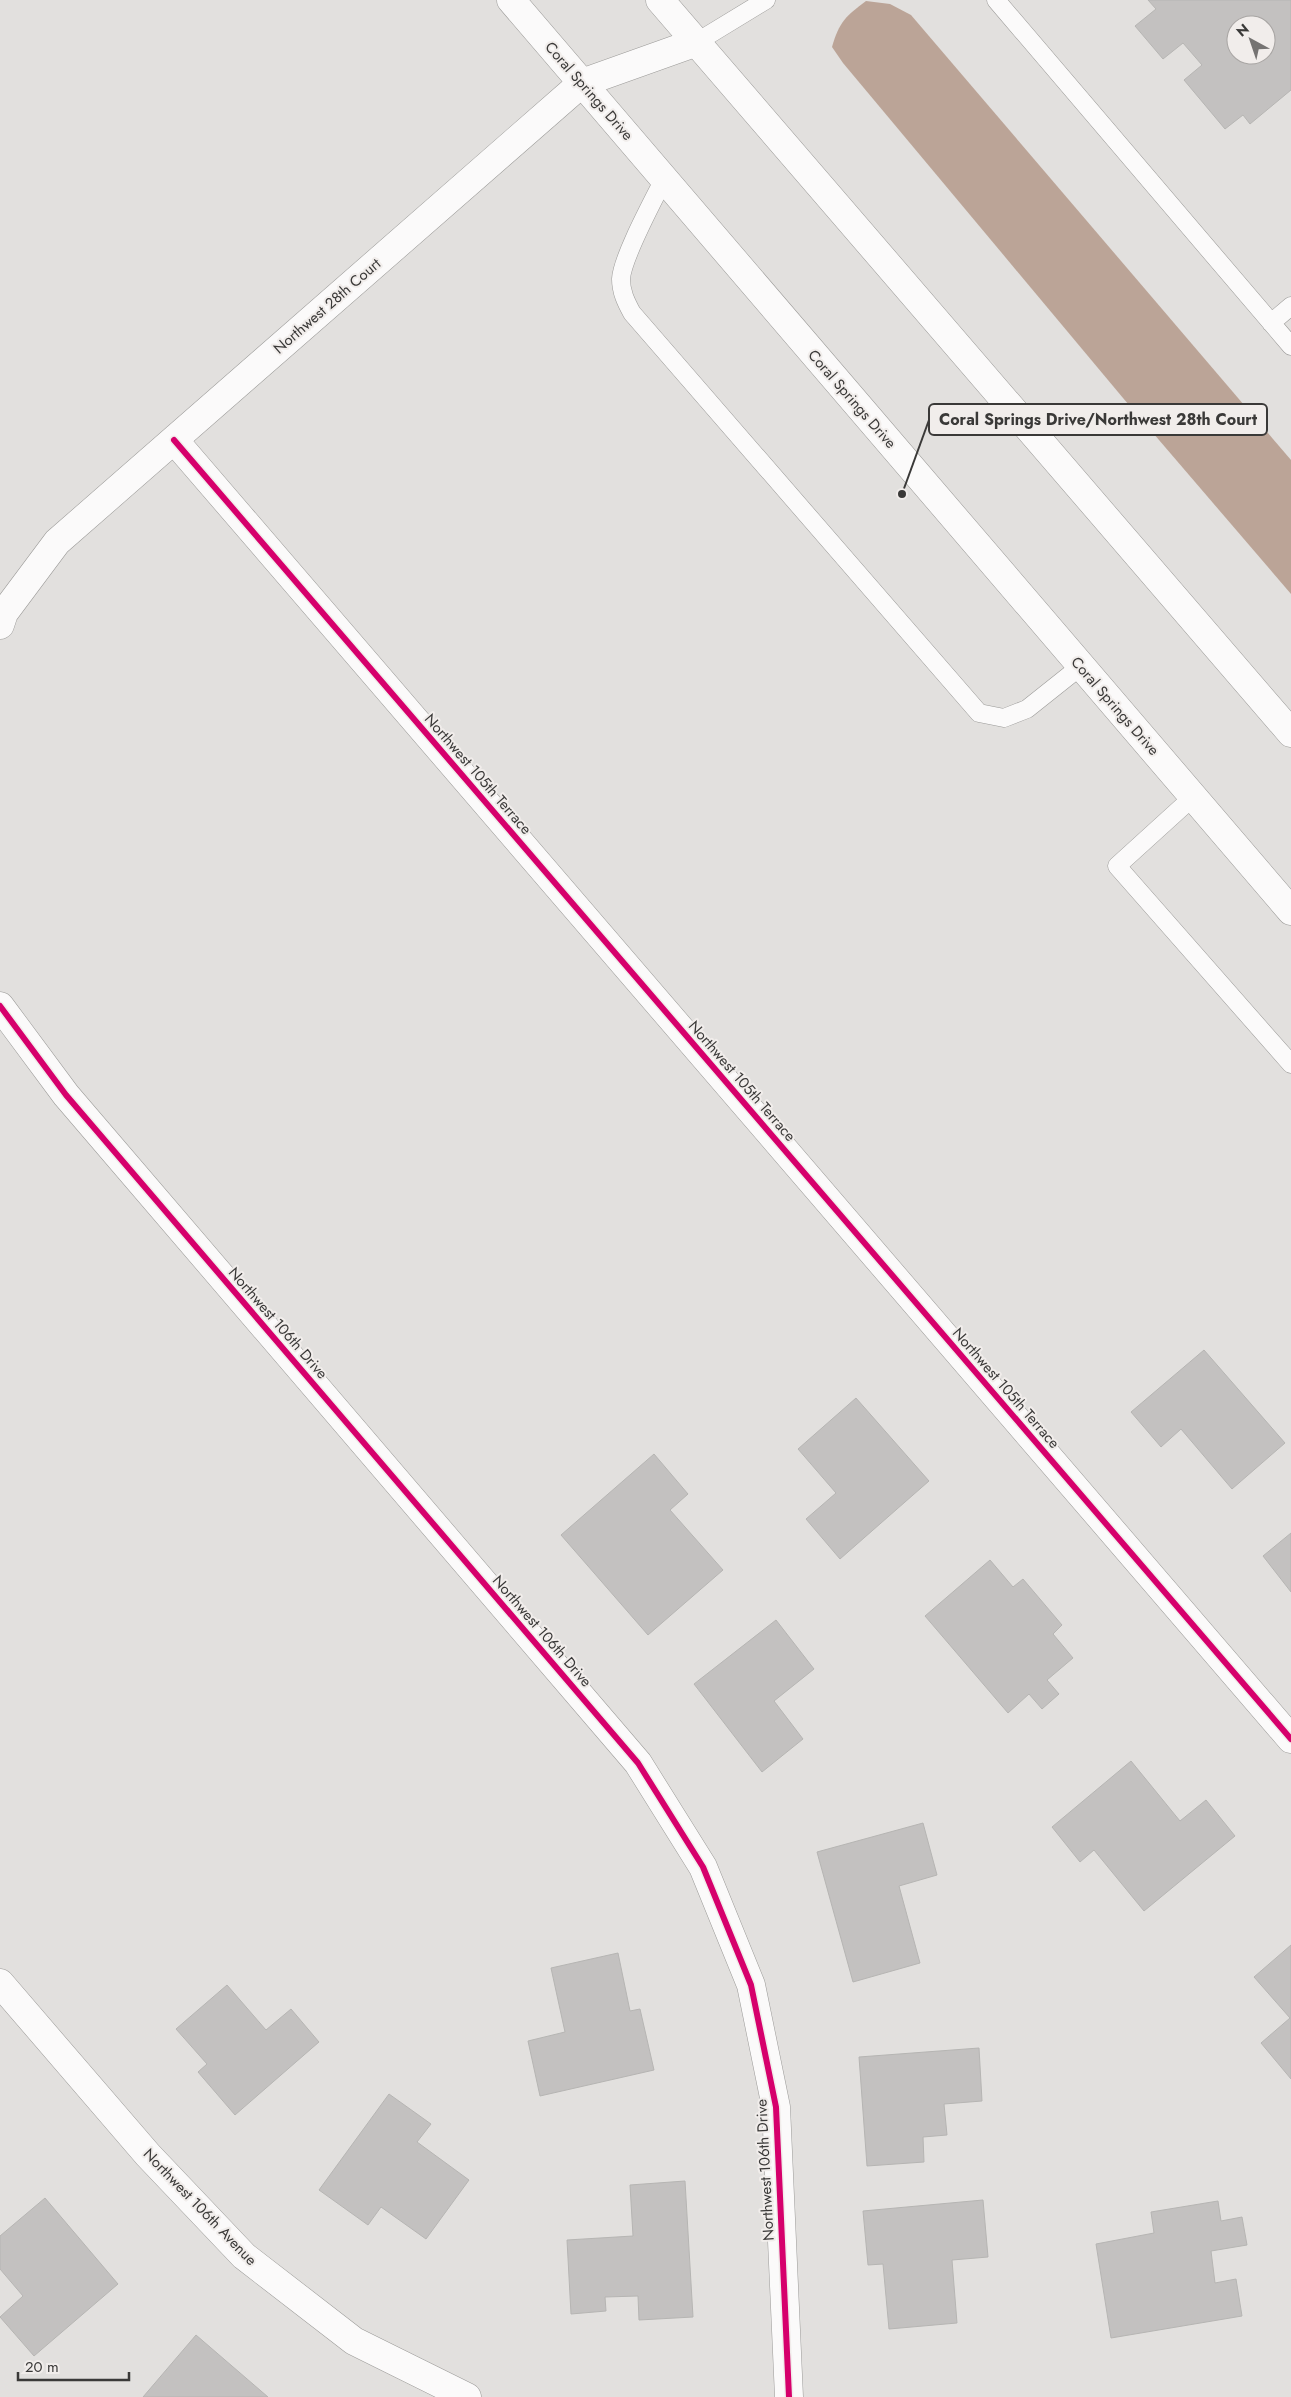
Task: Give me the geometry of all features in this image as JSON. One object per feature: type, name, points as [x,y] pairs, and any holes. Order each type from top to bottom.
[{"type":"street","name":"Coral Springs Drive","points":[[511,0],[1291,911]]},
{"type":"street","points":[[660,0],[1291,733]]},
{"type":"street","name":"Northwest 28th Court","points":[[0,625],[4,613],[58,542],[582,83],[697,42]]},
{"type":"street","name":"Northwest 105th Terrace","points":[[174,440],[1291,1739]]},
{"type":"street","name":"Northwest 106th Drive","points":[[0,1006],[66,1095],[638,1763],[703,1867],[751,1985],[776,2107],[789,2397]]},
{"type":"street","name":"Northwest 106th Avenue","points":[[0,1983],[148,2155],[244,2256],[354,2341],[467,2397]]},
{"type":"lane","points":[[697,42],[766,0]]},
{"type":"lane","points":[[996,0],[1291,346]]},
{"type":"lane","points":[[664,179],[630,250],[621,278],[623,296],[632,313],[979,713],[1004,718],[1027,709],[1081,666]]},
{"type":"lane","points":[[1271,322],[1291,306]]},
{"type":"lane","points":[[1193,797],[1117,866],[1291,1064]]},
{"type":"shaded area","points":[[866,1],[890,4],[911,15],[1291,460],[1291,594],[1123,398],[843,63],[832,47],[837,31],[844,20]]},
{"type":"building","points":[[1148,0],[1291,0],[1291,90],[1250,124],[1243,115],[1225,129],[1184,80],[1202,65],[1183,43],[1163,59],[1135,26],[1156,9]]},
{"type":"building","points":[[1204,1350],[1285,1443],[1232,1489],[1181,1429],[1161,1447],[1131,1412]]},
{"type":"building","points":[[856,1398],[929,1481],[840,1559],[806,1519],[836,1493],[798,1449]]},
{"type":"building","points":[[654,1454],[688,1494],[670,1510],[723,1570],[648,1635],[561,1535]]},
{"type":"building","points":[[1291,1533],[1291,1592],[1263,1556]]},
{"type":"building","points":[[990,1560],[1013,1587],[1023,1579],[1062,1625],[1053,1634],[1073,1658],[1047,1680],[1059,1694],[1042,1709],[1029,1694],[1008,1713],[925,1616]]},
{"type":"building","points":[[776,1620],[814,1669],[774,1701],[803,1739],[762,1772],[694,1684]]},
{"type":"building","points":[[1131,1761],[1180,1821],[1206,1800],[1235,1836],[1144,1911],[1094,1850],[1080,1862],[1052,1827]]},
{"type":"building","points":[[923,1823],[937,1875],[899,1886],[920,1963],[853,1982],[817,1852]]},
{"type":"building","points":[[1291,1945],[1291,2079],[1261,2043],[1290,2018],[1254,1977]]},
{"type":"building","points":[[618,1953],[630,2011],[640,2009],[654,2070],[540,2096],[528,2041],[565,2032],[551,1968]]},
{"type":"building","points":[[227,1985],[266,2030],[291,2009],[319,2042],[235,2115],[198,2072],[207,2064],[176,2029]]},
{"type":"building","points":[[979,2048],[982,2101],[944,2104],[947,2135],[923,2137],[924,2162],[867,2166],[859,2057]]},
{"type":"building","points":[[389,2094],[431,2124],[417,2142],[469,2180],[426,2239],[381,2207],[368,2225],[319,2190]]},
{"type":"building","points":[[685,2181],[693,2317],[639,2320],[638,2296],[605,2297],[606,2311],[571,2314],[567,2240],[633,2236],[630,2185]]},
{"type":"building","points":[[45,2198],[118,2284],[34,2356],[0,2317],[23,2296],[0,2269],[0,2236]]},
{"type":"building","points":[[983,2200],[988,2257],[952,2260],[957,2323],[889,2329],[883,2264],[868,2265],[863,2211]]},
{"type":"building","points":[[1218,2201],[1221,2221],[1242,2217],[1247,2245],[1211,2251],[1215,2283],[1236,2279],[1242,2316],[1111,2338],[1096,2244],[1154,2233],[1151,2212]]},
{"type":"building","points":[[196,2335],[268,2397],[143,2397]]},
{"type":"cycle path","points":[[174,440],[1291,1739]]},
{"type":"cycle path","points":[[0,1006],[66,1095],[638,1763],[703,1867],[751,1985],[776,2107],[789,2397]]},
{"type":"place","name":"Coral Springs Drive/Northwest 28th Court","points":[[902,494]]}]
